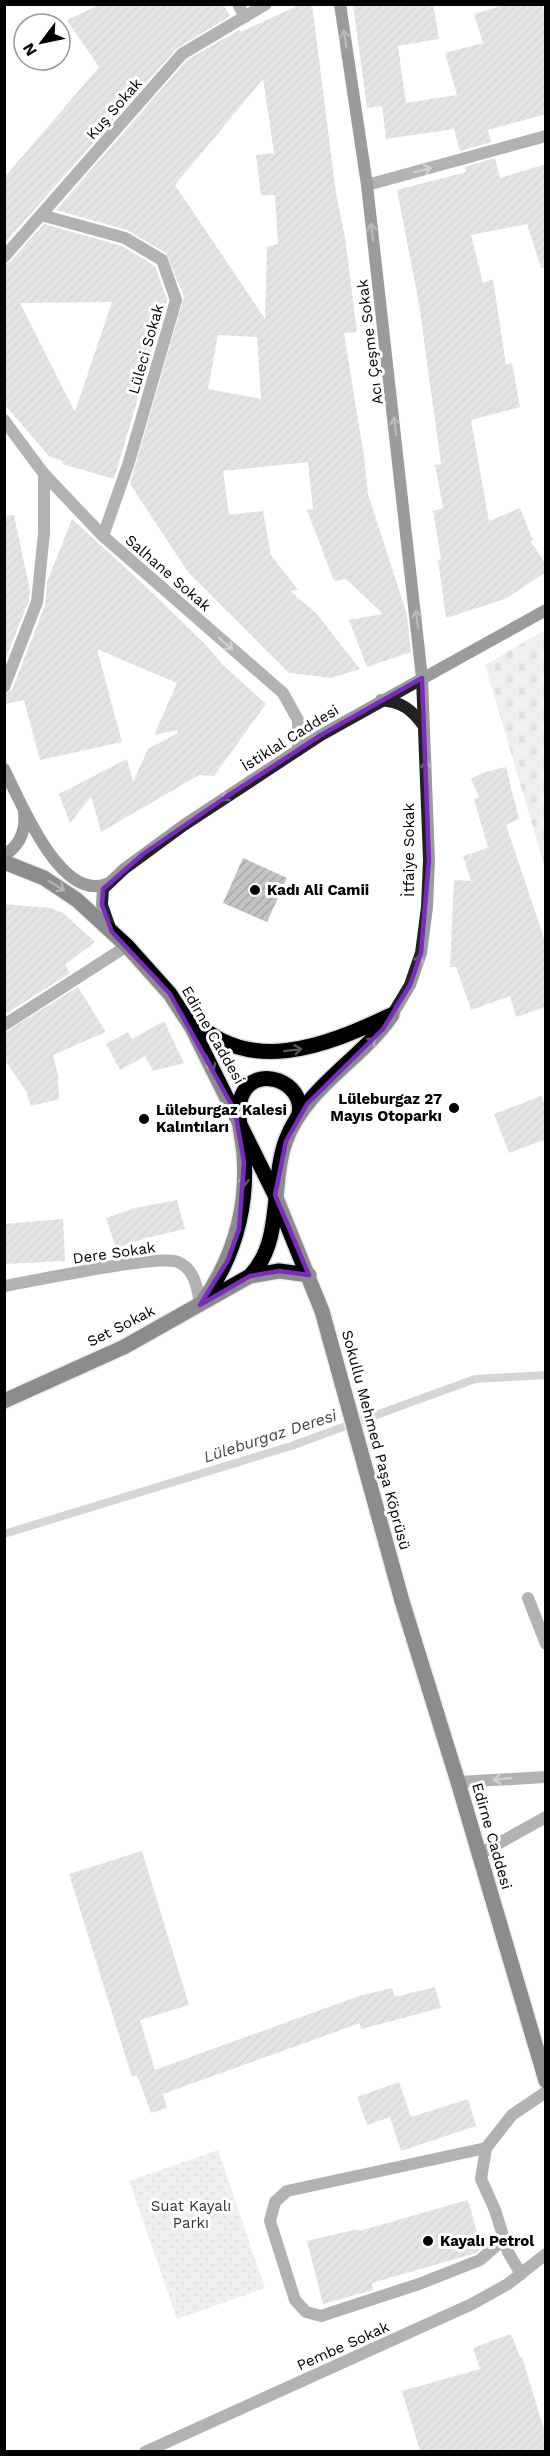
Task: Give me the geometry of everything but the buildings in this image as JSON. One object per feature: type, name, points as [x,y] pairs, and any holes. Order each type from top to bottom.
[{"type":"main road","name":"Acı Çeşme Sokak","points":[[339,4],[367,185],[422,678]]},
{"type":"main road","name":"İstiklal Caddesi","points":[[106,884],[184,825],[298,750],[381,700],[546,610]]},
{"type":"main road","name":"İtfaiye Sokak","points":[[275,1195],[286,1141],[299,1114],[316,1094],[367,1046],[392,1015],[410,985],[421,953],[427,907],[429,860],[422,678]]},
{"type":"main road","points":[[381,700],[404,704],[411,709],[424,726]]},
{"type":"main road","points":[[4,769],[48,852],[69,875],[87,885],[98,887],[106,884]]},
{"type":"main road","points":[[4,855],[16,846],[22,835],[25,824],[22,805]]},
{"type":"main road","name":"Edirne Caddesi","points":[[4,862],[31,872],[77,900],[127,946],[170,994],[192,1028],[240,1120],[315,1289]]},
{"type":"main road","points":[[106,884],[102,893],[102,905],[112,932]]},
{"type":"main road","points":[[170,994],[195,1022],[211,1034],[228,1044],[263,1052],[297,1049],[324,1043],[356,1032],[392,1015]]},
{"type":"main road","points":[[201,1305],[216,1284],[228,1260],[241,1219],[244,1170],[240,1101],[244,1092],[255,1081],[266,1078],[280,1080],[292,1089],[299,1100],[299,1114]]},
{"type":"main road","name":"Set Sokak","points":[[4,1401],[124,1347],[250,1275],[259,1267],[266,1252],[275,1195]]},
{"type":"main road","name":"Set Sokak","points":[[250,1275],[279,1271],[309,1275]]},
{"type":"main road","name":"Sokullu Mehmed Paşa Köprüsü","points":[[315,1289],[402,1600]]},
{"type":"main road","name":"Edirne Caddesi","points":[[402,1600],[459,1782],[478,1855],[540,2042],[546,2081]]},
{"type":"street","points":[[238,4],[244,17]]},
{"type":"street","name":"Kuş Sokak","points":[[4,257],[182,54],[266,4]]},
{"type":"street","points":[[367,185],[546,136]]},
{"type":"street","name":"Lüleci Sokak","points":[[41,215],[125,238],[162,261],[176,300],[129,462],[103,536]]},
{"type":"street","name":"Salhane Sokak","points":[[4,420],[44,474],[103,536],[283,693],[298,720],[298,750]]},
{"type":"street","points":[[4,687],[37,602],[44,533],[44,474]]},
{"type":"street","points":[[4,1024],[127,946]]},
{"type":"street","name":"Dere Sokak","points":[[4,1286],[166,1260],[179,1262],[189,1270],[197,1284],[201,1305]]},
{"type":"street","points":[[528,1598],[546,1644]]},
{"type":"street","points":[[459,1782],[546,1777]]},
{"type":"street","points":[[478,1855],[546,1817]]},
{"type":"street","points":[[521,2274],[508,2252],[495,2210],[481,2179],[486,2148],[512,2115],[546,2092]]},
{"type":"street","points":[[486,2148],[287,2191],[275,2202],[270,2221],[295,2300],[306,2312],[321,2316],[418,2284],[480,2260],[504,2239]]},
{"type":"street","name":"Pembe Sokak","points":[[145,2451],[472,2304],[508,2284],[546,2254]]},
{"type":"highlighted area","points":[[422,678],[429,860],[421,953],[410,985],[383,1029],[307,1104],[286,1141],[275,1195],[309,1275],[279,1271],[250,1276],[200,1305],[228,1260],[239,1229],[244,1162],[235,1111],[170,994],[112,932],[102,905],[103,889],[143,854],[226,797],[321,735]]},
{"type":"green space","points":[[545,630],[545,868],[485,665]]},
{"type":"green space","name":"Suat Kayalı Parkı","points":[[218,2150],[265,2288],[177,2319],[129,2181]]},
{"type":"waterway","name":"Lüleburgaz Deresi","points":[[4,1534],[291,1446],[475,1379],[546,1375]]},
{"type":"place","name":"Kadı Ali Camii","points":[[255,890]]},
{"type":"place","name":"Lüleburgaz 27 Mayıs Otoparkı","points":[[454,1108]]},
{"type":"place","name":"Lüleburgaz Kalesi Kalıntıları","points":[[144,1119]]},
{"type":"place","name":"Kayalı Petrol","points":[[428,2241]]}]
